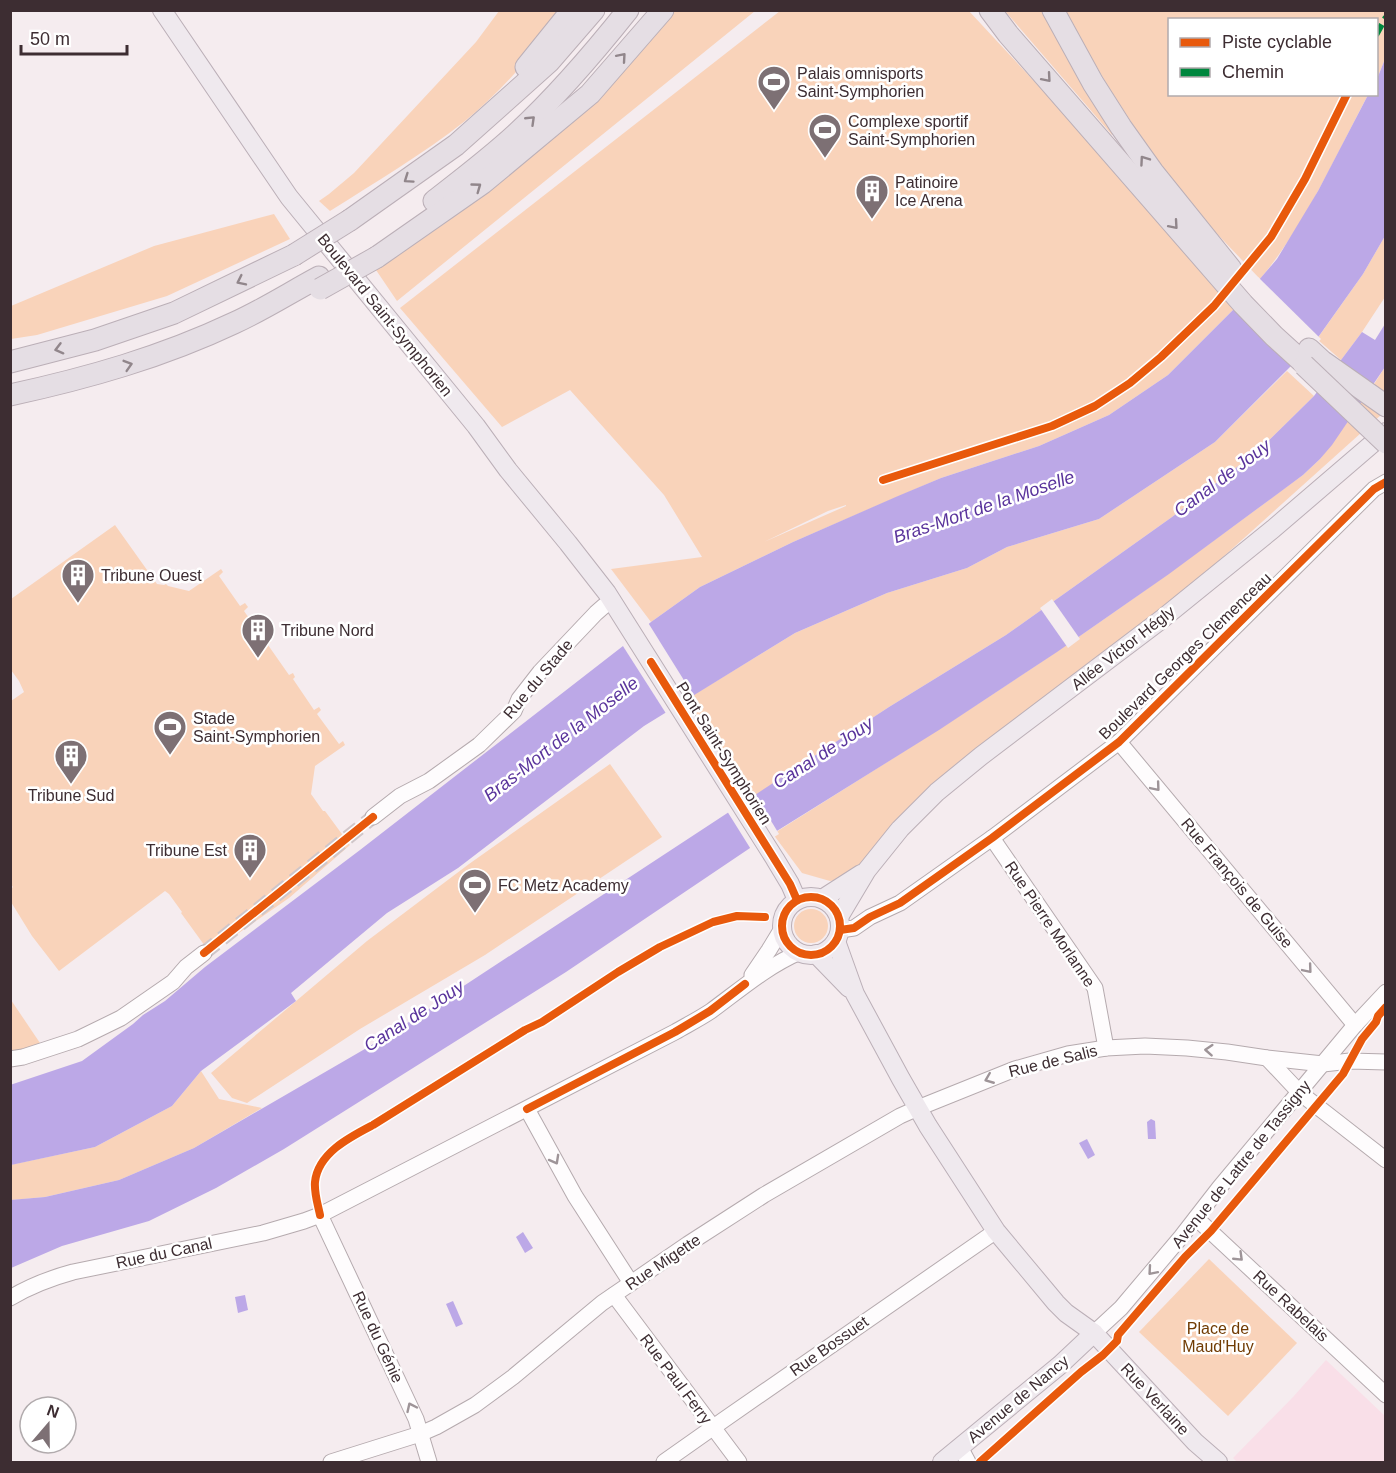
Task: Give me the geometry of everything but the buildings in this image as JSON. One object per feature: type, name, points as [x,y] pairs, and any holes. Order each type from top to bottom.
[{"type":"highway","points":[[456,145],[537,54],[572,10]]},
{"type":"highway","points":[[10,362],[95,340],[174,313],[294,255],[350,220],[456,145],[549,62],[594,10]]},
{"type":"highway","points":[[374,252],[514,135],[555,96],[628,10]]},
{"type":"highway","points":[[10,395],[71,382],[134,363],[236,323],[256,323],[483,183],[590,94],[663,10]]},
{"type":"highway","points":[[984,10],[1214,260]]},
{"type":"highway","points":[[990,10],[1008,34]]},
{"type":"highway","points":[[1053,10],[1093,83],[1121,127],[1214,260],[1266,328],[1386,418]]},
{"type":"highway","points":[[1313,363],[1386,406]]},
{"type":"highway","points":[[1313,363],[1354,405],[1386,430]]},
{"type":"highway","points":[[1313,363],[1386,443]]},
{"type":"main road","name":"Boulevard Saint-Symphorien","points":[[162,10],[289,197],[476,426],[508,470],[592,573],[616,607]]},
{"type":"main road","name":"Allée Victor Hégly","points":[[838,929],[867,870],[900,829],[946,785],[1171,611],[1322,488],[1386,430]]},
{"type":"main road","name":"Pont Saint-Symphorien","points":[[616,607],[775,859],[797,900]]},
{"type":"main road","name":"Allée Victor Hégly","points":[[822,899],[867,870]]},
{"type":"main road","points":[[814,897],[829,903],[835,909],[855,994],[808,953],[789,944],[784,936],[783,919],[791,905],[797,900],[814,897]]},
{"type":"main road","points":[[808,953],[824,951],[831,947],[838,929]]},
{"type":"main road","name":"Rue Verlaine","points":[[855,994],[918,1108],[996,1231],[1056,1303],[1094,1333],[1215,1462]]},
{"type":"main road","name":"Avenue de Nancy","points":[[942,1462],[964,1455],[1094,1333]]},
{"type":"street","name":"Boulevard Georges Clemenceau","points":[[838,929],[854,928],[870,917],[900,903],[992,838],[1119,742],[1374,489],[1386,482]]},
{"type":"street","name":"Rue du Stade","points":[[374,817],[400,796],[429,781],[478,745],[514,711],[519,699],[548,663],[596,613],[604,606],[616,607]]},
{"type":"street","name":"Rue François de Guise","points":[[1119,742],[1355,1025]]},
{"type":"street","name":"Rue Pierre Morlanne","points":[[992,838],[1095,988],[1106,1047]]},
{"type":"street","points":[[745,984],[783,927]]},
{"type":"street","points":[[10,1059],[78,1039],[121,1018],[172,982],[204,953]]},
{"type":"street","points":[[320,1215],[675,1032],[710,1011],[779,961],[808,953]]},
{"type":"street","name":"Avenue de Lattre de Tassigny","points":[[1094,1333],[1121,1308],[1355,1025],[1386,992]]},
{"type":"street","name":"Rue de Salis","points":[[918,1108],[1015,1069],[1068,1054],[1106,1047],[1187,1048],[1323,1064],[1350,1061],[1386,1062]]},
{"type":"street","points":[[1267,1058],[1300,1093],[1386,1160]]},
{"type":"street","name":"Rue Migette","points":[[331,1462],[420,1434],[465,1411],[495,1392],[614,1295],[688,1244],[831,1155],[918,1108]]},
{"type":"street","points":[[527,1109],[575,1196],[631,1283]]},
{"type":"street","name":"Rue du Canal","points":[[10,1298],[55,1277],[73,1272],[263,1233],[320,1215]]},
{"type":"street","name":"Rue du Génie","points":[[320,1215],[416,1419],[429,1462]]},
{"type":"street","name":"Rue Rabelais","points":[[1196,1218],[1386,1395]]},
{"type":"street","name":"Rue Bossuet","points":[[664,1462],[996,1231]]},
{"type":"street","name":"Rue Paul Ferry","points":[[614,1295],[739,1462]]},
{"type":"shaded area","points":[[1326,1360],[1385,1416],[1385,1462],[1237,1462],[1233,1458]]},
{"type":"green space","name":"Complexe sportif Saint-Symphorien","points":[[968,10],[1086,137],[1234,309],[1168,375],[1109,415],[1039,446],[941,478],[793,542],[700,587],[651,622],[611,569],[702,557],[664,495],[570,390],[502,427],[400,308],[780,11]],"holes":[[[846,506],[764,542],[828,511]]]},
{"type":"green space","points":[[499,11],[567,11],[561,21],[515,73],[465,121],[416,156],[330,211],[319,201],[354,173],[476,42]]},
{"type":"green space","points":[[674,11],[755,11],[397,301],[376,270],[444,224],[532,153],[604,86]]},
{"type":"green space","points":[[1005,11],[1046,11],[1114,130],[1112,135]]},
{"type":"green space","points":[[1064,11],[1385,11],[1385,59],[1378,76],[1378,18],[1168,18],[1168,96],[1367,96],[1306,213],[1260,279],[1202,218],[1148,148]]},
{"type":"green space","points":[[274,214],[290,239],[167,296],[37,335],[11,339],[11,306],[154,246]]},
{"type":"green space","points":[[1385,236],[1385,297],[1341,360],[1317,339],[1363,274]]},
{"type":"green space","points":[[1385,367],[1385,411],[1381,415],[1096,671],[937,792],[867,870],[830,881],[802,873],[773,834],[1087,631],[1303,475],[1320,459]]},
{"type":"green space","points":[[1287,371],[1314,396],[1258,451],[1172,517],[1006,635],[889,707],[750,799],[687,699],[795,633],[887,593],[967,568],[1007,547],[1099,519],[1215,442]]},
{"type":"green space","name":"Stade Saint-Symphorien","points":[[115,525],[157,584],[166,584],[189,591],[221,569],[223,572],[219,576],[240,606],[245,603],[248,607],[244,611],[265,641],[268,639],[271,642],[268,645],[289,675],[293,673],[295,677],[293,679],[314,710],[319,707],[321,710],[317,714],[339,744],[343,741],[345,745],[315,766],[311,794],[350,845],[289,898],[210,953],[165,891],[59,971],[32,936],[11,902],[13,887],[10,883],[11,701],[24,692],[11,670],[11,599]]},
{"type":"green space","name":"FC Metz Academy","points":[[610,764],[662,837],[485,955],[360,1029],[247,1103],[232,1098],[211,1073],[367,941],[469,864]]},
{"type":"green space","points":[[811,909],[823,914],[828,926],[823,938],[811,943],[799,938],[794,926],[799,914]]},
{"type":"green space","points":[[11,1000],[42,1046],[11,1053]]},
{"type":"green space","points":[[201,1071],[219,1099],[262,1108],[194,1148],[119,1180],[45,1197],[11,1200],[10,1165],[95,1147],[172,1106]]},
{"type":"green space","name":"Place de Maud'Huy","points":[[1209,1259],[1297,1343],[1228,1416],[1139,1332]]},
{"type":"water","name":"Bras-Mort de la Moselle","points":[[1385,59],[1385,236],[1363,274],[1314,343],[1215,442],[1099,519],[1007,547],[967,568],[887,593],[795,633],[644,726],[458,868],[387,913],[291,993],[296,1001],[201,1071],[172,1106],[95,1147],[11,1165],[10,1085],[82,1061],[165,1001],[205,967],[360,850],[651,622],[700,587],[793,542],[898,496],[941,478],[1039,446],[1109,415],[1168,375],[1234,309],[1277,259],[1318,191],[1367,96],[1378,96],[1378,76]]},
{"type":"water","name":"Canal de Jouy","points":[[1385,324],[1385,367],[1320,459],[1303,475],[1169,574],[1057,652],[939,730],[756,844],[566,972],[284,1149],[216,1188],[149,1221],[62,1246],[11,1268],[10,1200],[45,1197],[119,1180],[194,1148],[389,1035],[889,707],[1006,635],[1172,517],[1258,451],[1314,396],[1362,332],[1375,340]]},
{"type":"water","points":[[1151,1119],[1155,1121],[1156,1139],[1148,1139],[1147,1122]]},
{"type":"water","points":[[1087,1139],[1095,1155],[1088,1159],[1079,1143]]},
{"type":"water","points":[[523,1232],[533,1248],[525,1253],[516,1237]]},
{"type":"water","points":[[245,1295],[248,1310],[238,1313],[235,1297]]},
{"type":"water","points":[[453,1301],[463,1324],[456,1327],[446,1304]]},
{"type":"pier","points":[[1258,277],[1321,339],[1295,367],[1233,305]]},
{"type":"pier","points":[[1052,599],[1080,639],[1068,648],[1040,608]]},
{"type":"pier","points":[[647,621],[695,698],[667,715],[621,643]]},
{"type":"pier","points":[[754,793],[779,834],[752,851],[727,811]]},
{"type":"tunnel","points":[[204,953],[373,817]]},
{"type":"marked path","points":[[1378,31],[1386,17]]},
{"type":"cycle path","points":[[883,480],[1052,426],[1095,406],[1130,383],[1214,306],[1271,237],[1305,179],[1346,96]]},
{"type":"cycle path","points":[[840,930],[854,928],[870,917],[900,903],[992,838],[1119,742],[1374,489],[1386,482]]},
{"type":"cycle path","points":[[651,662],[790,884],[797,900]]},
{"type":"cycle path","points":[[204,953],[373,817]]},
{"type":"cycle path","points":[[811,897],[827,902],[835,910],[840,926],[835,942],[827,950],[811,955],[795,950],[787,942],[782,926],[787,910],[795,902],[811,897]]},
{"type":"cycle path","points":[[320,1215],[315,1190],[317,1172],[336,1147],[525,1030],[542,1022],[660,947],[713,922],[737,916],[765,917]]},
{"type":"cycle path","points":[[527,1109],[675,1032],[710,1011],[745,984]]},
{"type":"cycle path","points":[[980,1462],[1117,1341],[1118,1335],[1185,1257],[1211,1231],[1343,1074],[1362,1039],[1386,1007]]},
{"type":"place","name":"Palais omnisports Saint-Symphorien","points":[[774,111]]},
{"type":"place","name":"Complexe sportif Saint-Symphorien","points":[[825,159]]},
{"type":"place","name":"Patinoire Ice Arena","points":[[872,220]]},
{"type":"place","name":"Tribune Ouest","points":[[78,604]]},
{"type":"place","name":"Tribune Nord","points":[[258,659]]},
{"type":"place","name":"Stade Saint-Symphorien","points":[[170,756]]},
{"type":"place","name":"Tribune Sud","points":[[71,785]]},
{"type":"place","name":"Tribune Est","points":[[250,879]]},
{"type":"place","name":"FC Metz Academy","points":[[475,914]]}]
